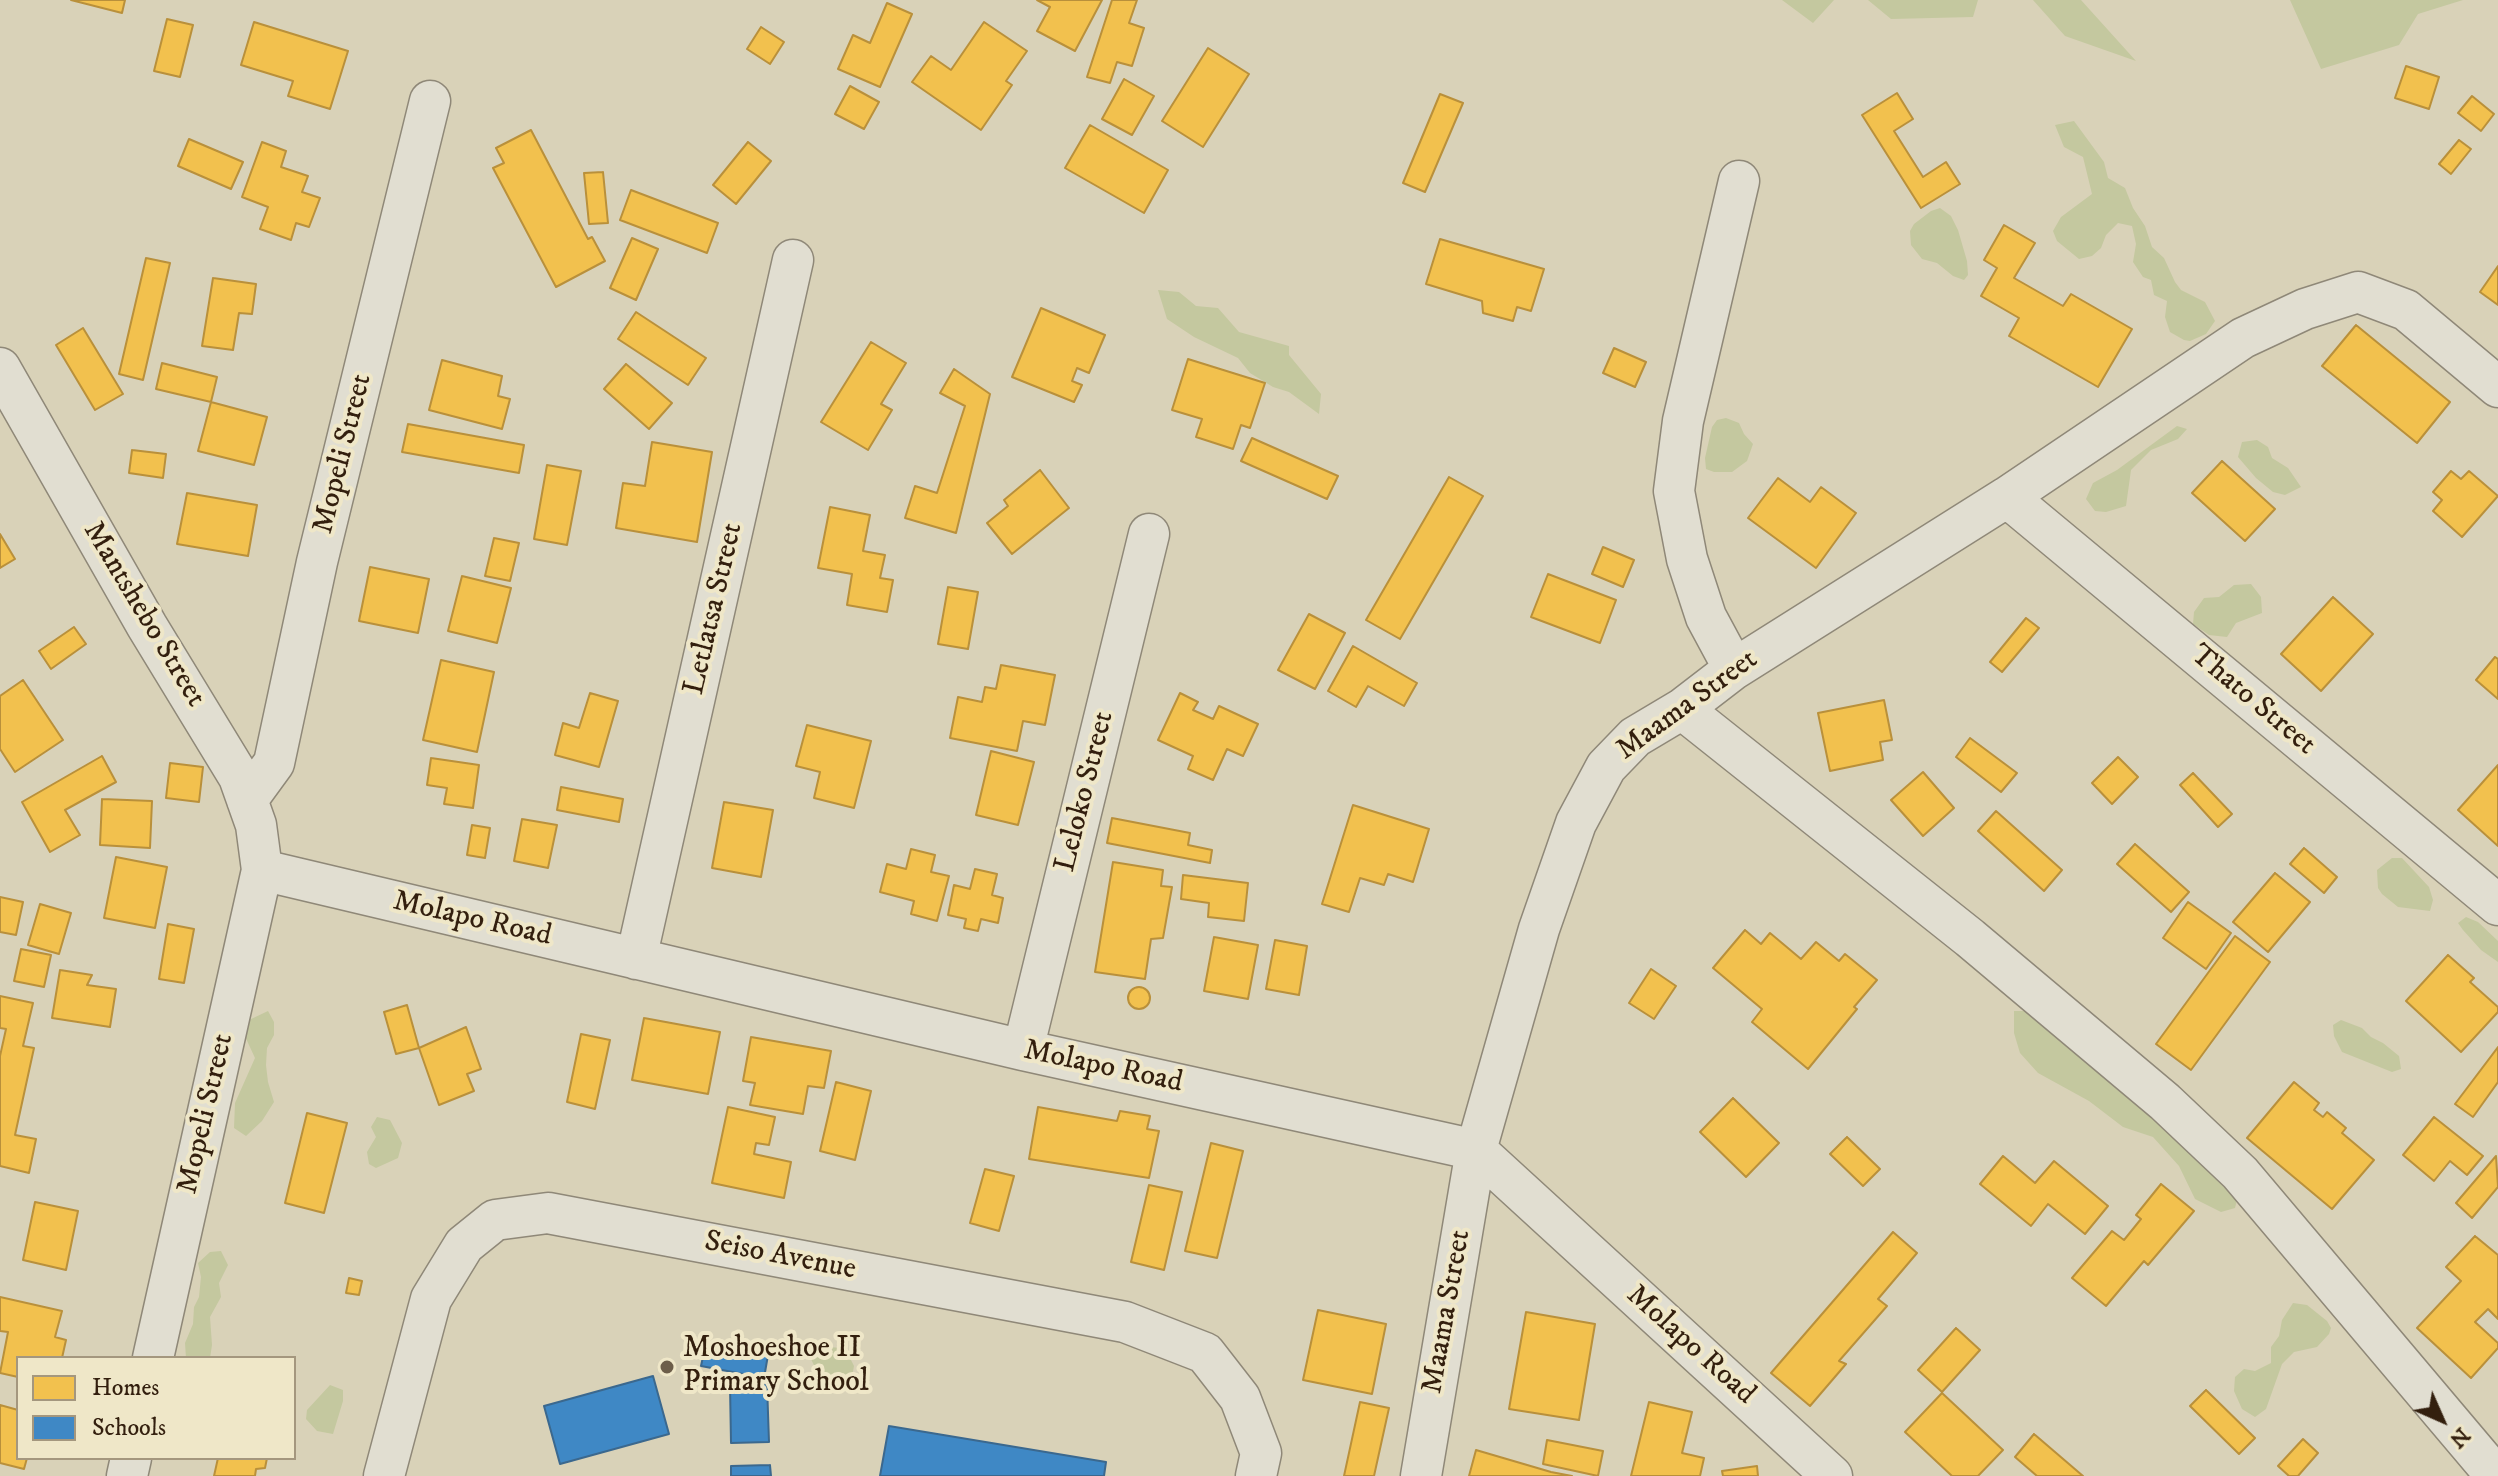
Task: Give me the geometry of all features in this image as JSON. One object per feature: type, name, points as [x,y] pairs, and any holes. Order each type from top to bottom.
[{"type":"street","name":"Mopeli Street","points":[[247,800],[274,763],[317,562],[430,101]]},
{"type":"street","points":[[1734,669],[1706,617],[1687,559],[1674,491],[1683,421],[1739,181]]},
{"type":"street","name":"Letlatsa Street","points":[[636,959],[793,260]]},
{"type":"street","name":"Maama Street","points":[[1421,1476],[1476,1150],[1539,929],[1576,823],[1606,767],[1635,737],[1682,709],[1734,669],[2007,497],[2243,338],[2305,309],[2358,292],[2406,310],[2498,387]]},
{"type":"street","name":"Mantshebo Street","points":[[0,368],[147,626],[239,777],[256,825],[262,870]]},
{"type":"street","name":"Thato Street","points":[[2007,497],[2498,905]]},
{"type":"street","name":"Leloko Street","points":[[1023,1050],[1149,534]]},
{"type":"street","points":[[1682,709],[1970,938],[2176,1112],[2240,1173],[2496,1476]]},
{"type":"street","name":"Mopeli Street","points":[[153,1356],[262,870]]},
{"type":"street","name":"Molapo Road","points":[[262,870],[1023,1050],[1476,1150],[1832,1476]]},
{"type":"street","name":"Seiso Avenue","points":[[384,1476],[431,1299],[464,1245],[495,1220],[548,1213],[1125,1322],[1205,1353],[1240,1398],[1261,1453],[1256,1476]]},
{"type":"green space","points":[[1782,0],[1834,0],[1813,23]]},
{"type":"green space","points":[[1868,0],[1978,0],[1973,17],[1891,19]]},
{"type":"green space","points":[[2033,0],[2081,0],[2136,61],[2065,36]]},
{"type":"green space","points":[[2290,0],[2463,0],[2418,14],[2399,45],[2321,69]]},
{"type":"green space","points":[[2074,121],[2104,162],[2108,178],[2125,188],[2152,247],[2164,258],[2175,282],[2181,290],[2205,302],[2215,321],[2206,334],[2190,341],[2170,332],[2165,317],[2167,301],[2154,295],[2151,280],[2143,277],[2133,262],[2136,244],[2132,226],[2118,223],[2106,235],[2101,248],[2092,256],[2079,259],[2057,241],[2053,231],[2061,217],[2092,194],[2083,157],[2064,147],[2055,125]]},
{"type":"green space","points":[[1940,208],[1951,216],[1958,230],[1967,261],[1968,275],[1964,280],[1953,276],[1937,263],[1922,259],[1911,245],[1910,231],[1914,224]]},
{"type":"green space","points":[[1158,290],[1179,292],[1196,306],[1218,308],[1239,332],[1289,346],[1289,355],[1321,394],[1319,414],[1289,392],[1273,387],[1250,373],[1238,358],[1194,337],[1167,319]]},
{"type":"green space","points":[[1726,418],[1739,423],[1753,444],[1747,461],[1732,472],[1714,472],[1706,469],[1705,458],[1712,427],[1717,420]]},
{"type":"green space","points":[[2177,426],[2187,429],[2178,439],[2151,450],[2131,470],[2126,506],[2106,512],[2095,511],[2086,499],[2093,483],[2117,470]]},
{"type":"green space","points":[[2257,440],[2268,447],[2272,458],[2288,468],[2301,487],[2285,495],[2273,492],[2256,478],[2238,457],[2242,442]]},
{"type":"green space","points":[[2251,584],[2261,597],[2262,613],[2236,623],[2227,637],[2209,635],[2193,624],[2194,612],[2204,598],[2219,597],[2234,585]]},
{"type":"green space","points":[[2392,858],[2402,858],[2429,887],[2433,900],[2430,911],[2398,907],[2382,894],[2378,888],[2377,870]]},
{"type":"green space","points":[[2466,917],[2478,922],[2498,941],[2498,962],[2481,950],[2458,923]]},
{"type":"green space","points":[[268,1011],[274,1022],[274,1035],[267,1048],[266,1065],[274,1102],[262,1121],[246,1136],[234,1128],[235,1103],[255,1058],[243,1032],[249,1020]]},
{"type":"green space","points":[[2014,1011],[2031,1011],[2086,1050],[2239,1192],[2235,1208],[2221,1212],[2195,1199],[2179,1166],[2153,1137],[2123,1127],[2089,1101],[2038,1073],[2020,1053],[2014,1033]]},
{"type":"green space","points":[[2341,1020],[2362,1028],[2399,1056],[2401,1069],[2392,1072],[2342,1052],[2334,1036],[2333,1025]]},
{"type":"green space","points":[[377,1117],[390,1120],[402,1143],[398,1158],[376,1168],[369,1164],[367,1152],[376,1137],[371,1127]]},
{"type":"green space","points":[[221,1251],[228,1265],[219,1283],[221,1297],[210,1317],[210,1356],[186,1356],[185,1343],[199,1297],[201,1277],[198,1263],[210,1252]]},
{"type":"green space","points":[[2293,1303],[2307,1305],[2327,1321],[2331,1328],[2329,1334],[2317,1347],[2294,1352],[2282,1364],[2266,1409],[2255,1417],[2242,1409],[2234,1391],[2235,1377],[2244,1369],[2255,1371],[2271,1363],[2271,1347]]},
{"type":"green space","points":[[826,1347],[845,1348],[854,1366],[852,1377],[843,1383],[823,1384],[811,1359]]},
{"type":"green space","points":[[330,1385],[343,1390],[343,1401],[333,1434],[317,1431],[306,1419],[307,1410]]},
{"type":"building: Homes","points":[[71,0],[125,0],[122,13]]},
{"type":"building: Homes","points":[[1037,0],[1102,0],[1075,51],[1037,31],[1050,7]]},
{"type":"building: Homes","points":[[1112,0],[1137,0],[1129,23],[1144,28],[1132,66],[1117,62],[1110,83],[1087,77]]},
{"type":"building: Homes","points":[[887,3],[912,14],[880,87],[838,69],[853,35],[870,43]]},
{"type":"building: Homes","points":[[167,19],[193,25],[180,77],[154,71]]},
{"type":"building: Homes","points":[[254,22],[348,51],[330,109],[288,96],[293,81],[241,65]]},
{"type":"building: Homes","points":[[984,22],[1027,51],[1006,81],[1012,85],[981,130],[912,82],[931,56],[951,70]]},
{"type":"building: Homes","points":[[761,27],[784,42],[770,64],[747,49]]},
{"type":"building: Homes","points":[[1208,48],[1249,74],[1203,147],[1162,121]]},
{"type":"building: Homes","points":[[2406,66],[2439,77],[2429,109],[2395,98]]},
{"type":"building: Homes","points":[[1124,79],[1154,96],[1132,135],[1102,119]]},
{"type":"building: Homes","points":[[850,86],[879,102],[864,129],[835,114]]},
{"type":"building: Homes","points":[[1897,93],[1913,119],[1894,131],[1923,177],[1946,162],[1960,184],[1921,208],[1862,115]]},
{"type":"building: Homes","points":[[1440,94],[1463,103],[1425,192],[1403,183]]},
{"type":"building: Homes","points":[[2472,96],[2494,114],[2481,131],[2458,113]]},
{"type":"building: Homes","points":[[1090,125],[1168,170],[1144,213],[1065,168]]},
{"type":"building: Homes","points":[[531,130],[588,239],[592,237],[605,261],[556,287],[493,168],[504,163],[496,148]]},
{"type":"building: Homes","points":[[189,139],[243,162],[231,189],[178,166]]},
{"type":"building: Homes","points":[[2459,140],[2471,149],[2451,174],[2439,164]]},
{"type":"building: Homes","points":[[262,142],[286,151],[281,167],[308,176],[302,192],[320,198],[309,227],[296,223],[291,240],[260,229],[268,207],[242,197]]},
{"type":"building: Homes","points":[[748,142],[771,161],[736,204],[713,185]]},
{"type":"building: Homes","points":[[603,172],[608,223],[589,224],[584,173]]},
{"type":"building: Homes","points":[[631,190],[718,223],[707,253],[620,220]]},
{"type":"building: Homes","points":[[2004,225],[2035,243],[2014,278],[2063,306],[2071,294],[2132,329],[2098,387],[2009,336],[2019,318],[1981,296],[1997,268],[1984,260]]},
{"type":"building: Homes","points":[[632,238],[658,249],[636,300],[610,288]]},
{"type":"building: Homes","points":[[1440,239],[1544,269],[1531,311],[1517,307],[1513,321],[1483,313],[1482,301],[1426,284]]},
{"type":"building: Homes","points":[[146,258],[170,263],[143,380],[119,374]]},
{"type":"building: Homes","points":[[2498,266],[2498,305],[2480,292]]},
{"type":"building: Homes","points":[[213,278],[256,284],[252,314],[239,313],[233,350],[202,346]]},
{"type":"building: Homes","points":[[1041,308],[1105,335],[1089,373],[1077,368],[1072,381],[1082,385],[1074,402],[1012,377]]},
{"type":"building: Homes","points":[[636,312],[706,358],[688,385],[618,339]]},
{"type":"building: Homes","points":[[2356,325],[2450,402],[2417,443],[2322,366]]},
{"type":"building: Homes","points":[[83,328],[123,394],[95,410],[56,345]]},
{"type":"building: Homes","points":[[871,342],[906,363],[881,404],[892,410],[868,450],[821,422]]},
{"type":"building: Homes","points":[[1614,348],[1646,362],[1635,387],[1603,373]]},
{"type":"building: Homes","points":[[1188,359],[1265,383],[1250,428],[1241,425],[1233,449],[1196,437],[1202,419],[1172,410]]},
{"type":"building: Homes","points":[[442,360],[502,376],[498,396],[510,399],[502,429],[429,410]]},
{"type":"building: Homes","points":[[162,363],[217,377],[211,402],[156,389]]},
{"type":"building: Homes","points":[[626,364],[672,403],[649,429],[604,389]]},
{"type":"building: Homes","points":[[954,369],[990,394],[956,533],[905,518],[915,486],[937,493],[965,406],[940,393]]},
{"type":"building: Homes","points":[[211,402],[267,417],[254,465],[198,451]]},
{"type":"building: Homes","points":[[408,424],[524,445],[519,473],[402,452]]},
{"type":"building: Homes","points":[[1252,438],[1338,476],[1327,499],[1241,461]]},
{"type":"building: Homes","points":[[652,442],[712,452],[697,542],[616,528],[623,483],[645,486]]},
{"type":"building: Homes","points":[[132,450],[166,454],[163,478],[129,473]]},
{"type":"building: Homes","points":[[2222,461],[2275,509],[2245,541],[2192,493]]},
{"type":"building: Homes","points":[[547,465],[581,471],[567,545],[534,539]]},
{"type":"building: Homes","points":[[1040,470],[1069,508],[1012,554],[987,523],[1008,506],[1004,500]]},
{"type":"building: Homes","points":[[2451,471],[2461,479],[2469,471],[2498,496],[2462,537],[2433,511],[2442,500],[2433,492]]},
{"type":"building: Homes","points":[[1449,477],[1483,496],[1400,639],[1366,620]]},
{"type":"building: Homes","points":[[1778,478],[1810,502],[1821,487],[1856,513],[1816,568],[1748,518]]},
{"type":"building: Homes","points":[[187,493],[257,505],[248,556],[177,544]]},
{"type":"building: Homes","points":[[830,507],[870,515],[863,551],[885,555],[880,578],[893,580],[887,612],[847,605],[852,574],[818,568]]},
{"type":"building: Homes","points":[[0,534],[15,559],[0,568]]},
{"type":"building: Homes","points":[[494,538],[519,543],[510,581],[485,576]]},
{"type":"building: Homes","points":[[1603,547],[1634,560],[1623,587],[1592,574]]},
{"type":"building: Homes","points":[[370,567],[429,579],[418,633],[359,621]]},
{"type":"building: Homes","points":[[1548,574],[1616,600],[1600,643],[1531,617]]},
{"type":"building: Homes","points":[[462,576],[511,588],[497,643],[448,631]]},
{"type":"building: Homes","points":[[948,587],[978,592],[968,649],[938,644]]},
{"type":"building: Homes","points":[[2333,597],[2373,634],[2321,691],[2281,654]]},
{"type":"building: Homes","points":[[1309,614],[1345,633],[1315,689],[1278,670]]},
{"type":"building: Homes","points":[[2026,618],[2039,628],[2002,672],[1990,662]]},
{"type":"building: Homes","points":[[74,627],[86,644],[51,669],[39,651]]},
{"type":"building: Homes","points":[[1353,646],[1417,683],[1404,706],[1368,686],[1356,707],[1328,691]]},
{"type":"building: Homes","points":[[2495,657],[2498,659],[2498,699],[2476,680]]},
{"type":"building: Homes","points":[[441,660],[494,672],[477,752],[423,740]]},
{"type":"building: Homes","points":[[1001,665],[1055,675],[1045,725],[1023,721],[1017,751],[950,738],[958,697],[982,702],[985,687],[996,689]]},
{"type":"building: Homes","points":[[23,680],[63,740],[15,772],[0,749],[0,696]]},
{"type":"building: Homes","points":[[590,693],[618,701],[599,767],[555,755],[563,723],[579,728]]},
{"type":"building: Homes","points":[[1180,693],[1198,702],[1193,710],[1213,719],[1219,706],[1258,724],[1243,756],[1227,749],[1213,780],[1188,769],[1193,756],[1158,740]]},
{"type":"building: Homes","points":[[1884,700],[1892,740],[1880,742],[1883,760],[1830,771],[1818,713]]},
{"type":"building: Homes","points":[[807,725],[871,741],[854,808],[814,798],[820,772],[796,766]]},
{"type":"building: Homes","points":[[1970,738],[2017,773],[2001,792],[1956,757]]},
{"type":"building: Homes","points":[[991,751],[1034,762],[1018,825],[976,815]]},
{"type":"building: Homes","points":[[102,756],[116,782],[65,810],[80,835],[50,852],[22,802]]},
{"type":"building: Homes","points":[[2118,757],[2138,777],[2112,804],[2092,783]]},
{"type":"building: Homes","points":[[431,758],[479,765],[473,808],[444,804],[447,788],[427,785]]},
{"type":"building: Homes","points":[[170,763],[203,767],[199,802],[166,798]]},
{"type":"building: Homes","points":[[2498,765],[2498,846],[2458,810]]},
{"type":"building: Homes","points":[[1923,772],[1954,808],[1923,836],[1891,800]]},
{"type":"building: Homes","points":[[2193,773],[2232,814],[2218,827],[2180,785]]},
{"type":"building: Homes","points":[[561,787],[623,799],[619,822],[557,810]]},
{"type":"building: Homes","points":[[102,799],[152,801],[150,848],[100,845]]},
{"type":"building: Homes","points":[[724,802],[773,810],[761,877],[712,868]]},
{"type":"building: Homes","points":[[1353,805],[1429,829],[1413,882],[1388,874],[1384,885],[1360,878],[1349,912],[1322,904]]},
{"type":"building: Homes","points":[[1996,811],[2062,870],[2044,891],[1978,831]]},
{"type":"building: Homes","points":[[1112,818],[1190,833],[1188,845],[1212,850],[1210,863],[1107,843]]},
{"type":"building: Homes","points":[[522,819],[557,825],[548,868],[514,861]]},
{"type":"building: Homes","points":[[472,825],[490,828],[485,858],[467,855]]},
{"type":"building: Homes","points":[[2135,844],[2189,892],[2171,912],[2117,864]]},
{"type":"building: Homes","points":[[2304,848],[2337,877],[2324,893],[2290,864]]},
{"type":"building: Homes","points":[[911,849],[935,855],[931,872],[949,876],[937,921],[911,914],[914,901],[880,892],[887,864],[906,869]]},
{"type":"building: Homes","points":[[116,857],[167,867],[155,928],[104,918]]},
{"type":"building: Homes","points":[[1113,862],[1163,870],[1161,886],[1172,887],[1163,938],[1151,939],[1145,979],[1095,972]]},
{"type":"building: Homes","points":[[975,869],[997,874],[992,895],[1003,898],[998,923],[981,919],[978,931],[964,928],[966,919],[948,915],[954,885],[970,889]]},
{"type":"building: Homes","points":[[2275,873],[2310,902],[2268,952],[2233,922]]},
{"type":"building: Homes","points":[[1183,875],[1248,883],[1244,921],[1208,917],[1209,903],[1181,899]]},
{"type":"building: Homes","points":[[0,897],[23,902],[16,935],[0,932]]},
{"type":"building: Homes","points":[[2188,902],[2231,933],[2206,969],[2163,938]]},
{"type":"building: Homes","points":[[40,904],[71,913],[59,954],[28,945]]},
{"type":"building: Homes","points":[[168,924],[194,929],[184,983],[159,979]]},
{"type":"building: Homes","points":[[1745,930],[1761,944],[1770,933],[1801,959],[1816,942],[1839,961],[1845,954],[1877,980],[1808,1069],[1752,1022],[1762,1009],[1713,968]]},
{"type":"building: Homes","points":[[2235,936],[2270,962],[2191,1070],[2156,1044]]},
{"type":"building: Homes","points":[[1214,937],[1258,945],[1248,999],[1204,991]]},
{"type":"building: Homes","points":[[1275,940],[1307,946],[1299,995],[1266,989]]},
{"type":"building: Homes","points":[[21,949],[51,955],[44,987],[14,981]]},
{"type":"building: Homes","points":[[2448,955],[2474,978],[2470,982],[2498,1007],[2498,1012],[2461,1052],[2406,1001]]},
{"type":"building: Homes","points":[[1651,969],[1676,986],[1654,1019],[1629,1003]]},
{"type":"building: Homes","points":[[60,970],[92,975],[87,985],[116,989],[110,1027],[52,1018]]},
{"type":"building: Homes","points":[[1135,987],[1143,987],[1150,998],[1143,1009],[1135,1009],[1128,1002],[1128,994]]},
{"type":"building: Homes","points":[[0,996],[33,1003],[23,1046],[34,1048],[15,1135],[36,1139],[29,1173],[0,1166],[0,1056],[6,1029],[0,1028]]},
{"type":"building: Homes","points":[[407,1005],[419,1048],[396,1054],[384,1012]]},
{"type":"building: Homes","points":[[644,1018],[720,1032],[708,1094],[632,1080]]},
{"type":"building: Homes","points":[[466,1027],[481,1069],[467,1074],[474,1091],[439,1105],[419,1048]]},
{"type":"building: Homes","points":[[581,1034],[610,1040],[595,1109],[567,1102]]},
{"type":"building: Homes","points":[[751,1037],[831,1051],[824,1088],[808,1086],[803,1114],[750,1105],[755,1083],[743,1081]]},
{"type":"building: Homes","points":[[2498,1047],[2498,1082],[2473,1117],[2455,1104]]},
{"type":"building: Homes","points":[[836,1082],[871,1091],[855,1160],[820,1151]]},
{"type":"building: Homes","points":[[2294,1082],[2319,1103],[2314,1110],[2323,1117],[2327,1112],[2346,1128],[2342,1133],[2374,1160],[2332,1209],[2247,1138]]},
{"type":"building: Homes","points":[[1733,1098],[1779,1143],[1746,1177],[1700,1132]]},
{"type":"building: Homes","points":[[728,1107],[775,1117],[769,1145],[756,1143],[754,1154],[791,1162],[784,1198],[712,1183]]},
{"type":"building: Homes","points":[[1038,1107],[1117,1121],[1120,1111],[1150,1116],[1147,1129],[1159,1131],[1149,1178],[1029,1159]]},
{"type":"building: Homes","points":[[307,1113],[347,1123],[324,1213],[285,1203]]},
{"type":"building: Homes","points":[[2434,1117],[2483,1156],[2467,1175],[2450,1161],[2434,1181],[2403,1155]]},
{"type":"building: Homes","points":[[1847,1137],[1880,1169],[1863,1186],[1830,1154]]},
{"type":"building: Homes","points":[[1211,1143],[1243,1151],[1217,1258],[1185,1251]]},
{"type":"building: Homes","points":[[2003,1156],[2035,1183],[2054,1161],[2108,1206],[2085,1234],[2048,1204],[2031,1226],[1980,1184]]},
{"type":"building: Homes","points":[[2496,1156],[2498,1187],[2472,1218],[2456,1203]]},
{"type":"building: Homes","points":[[985,1169],[1014,1176],[999,1231],[970,1223]]},
{"type":"building: Homes","points":[[2161,1184],[2194,1211],[2148,1265],[2144,1261],[2106,1306],[2072,1278],[2112,1231],[2124,1240],[2141,1219],[2136,1215]]},
{"type":"building: Homes","points":[[1149,1185],[1182,1192],[1164,1270],[1131,1262]]},
{"type":"building: Homes","points":[[35,1202],[78,1211],[66,1270],[23,1260]]},
{"type":"building: Homes","points":[[1893,1232],[1917,1253],[1878,1299],[1887,1306],[1839,1361],[1846,1364],[1810,1406],[1771,1373]]},
{"type":"building: Homes","points":[[2475,1236],[2498,1255],[2498,1319],[2488,1309],[2475,1322],[2498,1343],[2498,1348],[2471,1378],[2417,1328],[2461,1281],[2446,1267]]},
{"type":"building: Homes","points":[[349,1278],[362,1281],[359,1295],[346,1293]]},
{"type":"building: Homes","points":[[0,1297],[62,1311],[55,1337],[66,1340],[62,1356],[16,1356],[16,1377],[0,1373],[8,1332],[0,1331]]},
{"type":"building: Homes","points":[[1318,1310],[1386,1324],[1372,1394],[1303,1380]]},
{"type":"building: Homes","points":[[1526,1312],[1595,1324],[1579,1420],[1509,1409]]},
{"type":"building: Homes","points":[[1956,1328],[1980,1350],[1942,1392],[1918,1370]]},
{"type":"building: Homes","points":[[2206,1390],[2255,1438],[2239,1454],[2190,1406]]},
{"type":"building: Homes","points":[[1942,1393],[2003,1450],[1978,1476],[1952,1476],[1905,1432]]},
{"type":"building: Homes","points":[[1360,1402],[1389,1408],[1374,1476],[1344,1476]]},
{"type":"building: Homes","points":[[1649,1402],[1692,1412],[1682,1453],[1704,1458],[1700,1476],[1631,1476]]},
{"type":"building: Homes","points":[[0,1405],[16,1409],[16,1460],[26,1460],[24,1469],[0,1463]]},
{"type":"building: Homes","points":[[2034,1434],[2083,1476],[2037,1476],[2015,1457]]},
{"type":"building: Homes","points":[[2303,1439],[2318,1453],[2298,1476],[2289,1476],[2278,1466]]},
{"type":"building: Homes","points":[[1547,1440],[1603,1451],[1598,1476],[1543,1464]]},
{"type":"building: Homes","points":[[1476,1450],[1551,1472],[1572,1476],[1469,1476]]},
{"type":"building: Homes","points":[[218,1460],[267,1460],[265,1468],[256,1469],[255,1476],[214,1476]]},
{"type":"building: Homes","points":[[1757,1466],[1758,1476],[1723,1476],[1722,1471]]},
{"type":"building: Schools","points":[[706,1343],[768,1355],[764,1378],[701,1366]]},
{"type":"building: Schools","points":[[653,1376],[669,1434],[560,1464],[544,1406]]},
{"type":"building: Schools","points":[[767,1384],[769,1442],[731,1443],[730,1385]]},
{"type":"building: Schools","points":[[889,1426],[1106,1462],[1104,1476],[880,1476]]},
{"type":"building: Schools","points":[[770,1465],[771,1476],[731,1476],[731,1466]]},
{"type":"place","name":"Moshoeshoe II Primary School","points":[[667,1367]]}]
